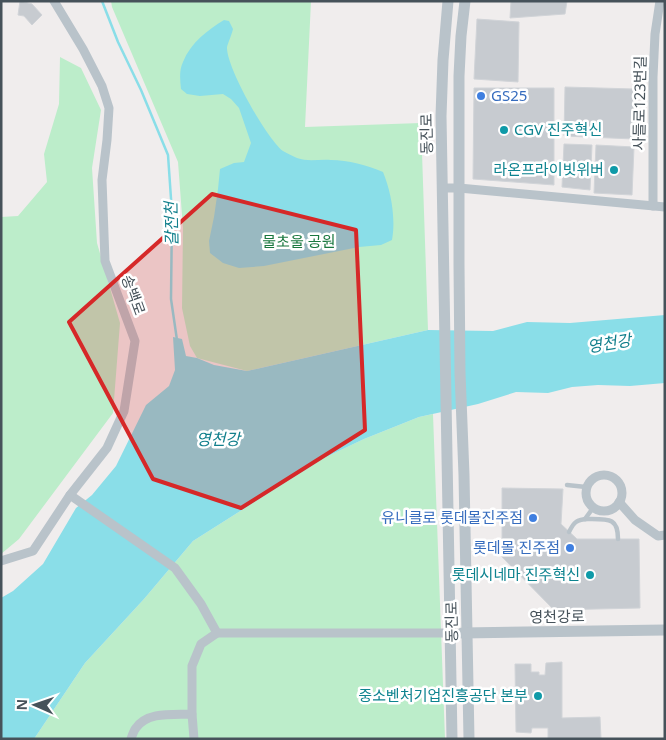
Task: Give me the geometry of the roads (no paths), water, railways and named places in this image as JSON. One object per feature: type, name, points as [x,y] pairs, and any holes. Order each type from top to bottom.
[{"type":"street","name":"동진로","points":[[448,1],[442,97],[452,739]]},
{"type":"street","name":"동진로","points":[[465,1],[459,76],[459,264],[469,739]]},
{"type":"street","name":"사들로123번길","points":[[653,206],[653,77],[655,34],[660,1]]},
{"type":"street","name":"송백로","points":[[1,561],[33,551],[70,495],[107,448],[124,411],[134,341],[106,261],[102,180],[109,108],[102,86],[83,49],[53,2]]},
{"type":"street","points":[[443,188],[665,207]]},
{"type":"street","points":[[605,474],[616,479],[622,490],[619,502],[615,507],[604,511],[594,508],[586,499],[585,493],[588,482],[599,475],[605,474]]},
{"type":"street","points":[[70,495],[175,568],[201,604],[217,633]]},
{"type":"street","points":[[619,502],[635,520],[658,536],[665,535]]},
{"type":"street","name":"영천강로","points":[[450,633],[665,630]]},
{"type":"street","points":[[194,739],[192,666],[201,644],[217,633],[450,633]]},
{"type":"street","points":[[131,739],[136,728],[148,718],[161,715],[192,714]]},
{"type":"lane","points":[[566,485],[586,488]]},
{"type":"lane","points":[[585,519],[594,508]]},
{"type":"lane","points":[[569,532],[575,523],[581,520],[607,519],[612,520],[618,529],[618,539]]},
{"type":"water","points":[[224,20],[229,21],[233,29],[227,47],[228,57],[240,86],[267,132],[283,151],[301,159],[344,161],[364,165],[383,172],[392,205],[392,240],[381,245],[359,247],[264,266],[239,268],[223,263],[210,253],[209,241],[220,169],[234,163],[244,162],[251,143],[239,108],[231,99],[223,94],[200,96],[187,94],[181,89],[180,75],[186,55],[195,43],[206,32]]},
{"type":"water","name":"영천강","points":[[665,315],[665,383],[572,387],[548,393],[516,392],[478,404],[419,417],[364,439],[324,458],[193,541],[144,599],[85,663],[34,739],[1,739],[1,598],[13,591],[43,564],[76,508],[92,495],[116,466],[146,405],[169,386],[175,370],[173,337],[182,339],[186,356],[214,365],[247,371],[428,330],[493,331],[527,322],[570,323]]},
{"type":"waterway","name":"갈전천","points":[[102,1],[168,155],[172,213],[171,299],[177,340]]},
{"type":"place","name":"GS25","points":[[481,96]]},
{"type":"place","name":"CGV 진주혁신","points":[[504,130]]},
{"type":"place","name":"라온프라이빗위버","points":[[614,170]]},
{"type":"place","name":"유니클로 롯데몰진주점","points":[[533,518]]},
{"type":"place","name":"롯데몰 진주점","points":[[570,548]]},
{"type":"place","name":"롯데시네마 진주혁신","points":[[590,575]]},
{"type":"place","name":"중소벤처기업진흥공단 본부","points":[[538,696]]},
{"type":"park label","name":"물초울 공원","points":[[299,242]]}]
